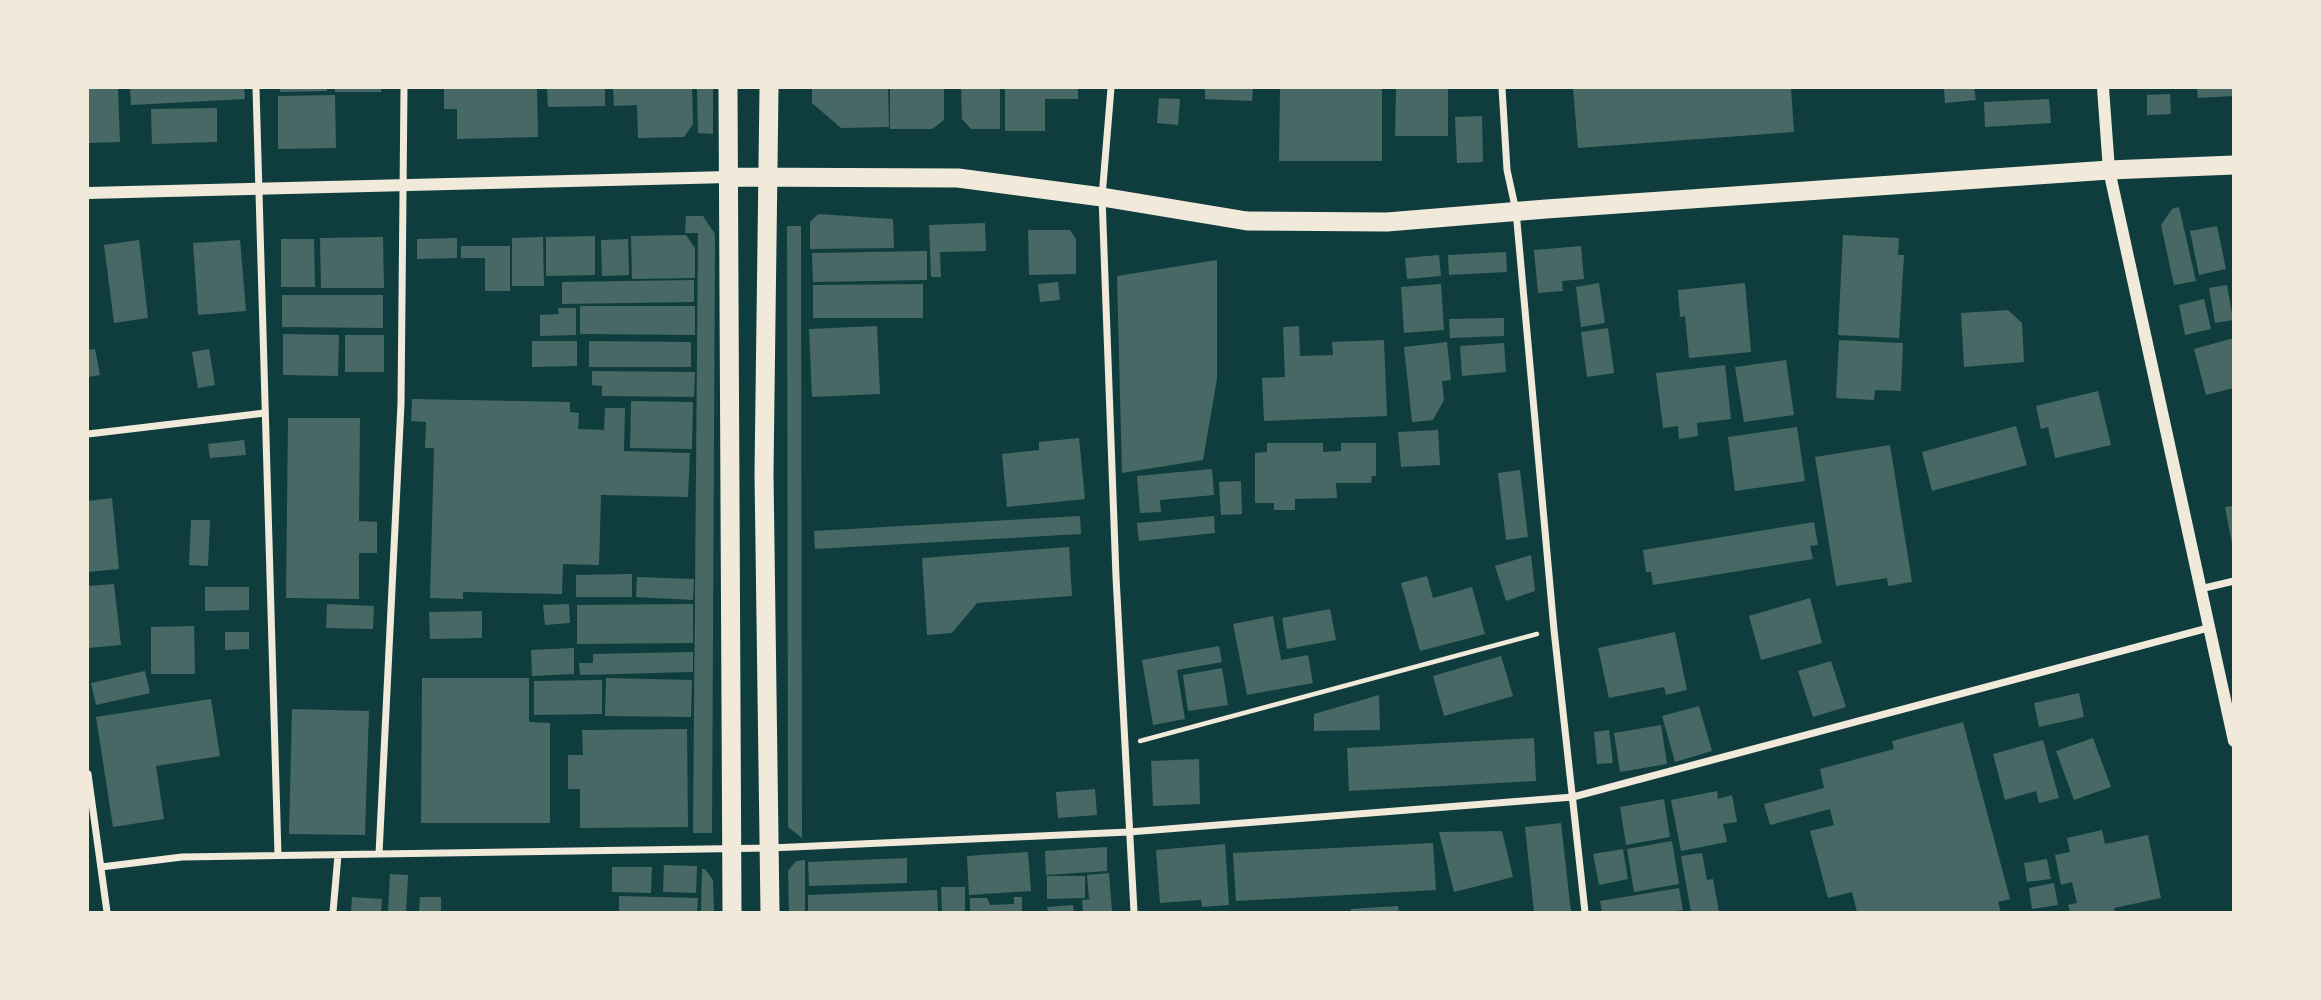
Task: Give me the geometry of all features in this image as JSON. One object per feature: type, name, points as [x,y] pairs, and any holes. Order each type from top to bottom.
[{"type":"highway","points":[[728,88],[732,912]]},
{"type":"highway","points":[[769,88],[764,473],[770,912]]},
{"type":"highway","points":[[729,177],[958,178],[1102,197],[1247,221],[1387,222],[2109,170],[2234,165]]},
{"type":"street","points":[[256,88],[278,855]]},
{"type":"street","points":[[379,854],[401,404],[404,88]]},
{"type":"street","points":[[1111,88],[1102,197],[1116,577],[1134,912]]},
{"type":"street","points":[[1502,88],[1507,170],[1516,211],[1554,630],[1585,912]]},
{"type":"street","points":[[2102,88],[2109,170],[2234,741]]},
{"type":"street","points":[[88,193],[729,177]]},
{"type":"street","points":[[88,434],[265,413]]},
{"type":"street","points":[[2200,589],[2234,581]]},
{"type":"street","points":[[101,867],[182,857],[733,849],[1129,832],[1573,797],[2208,628]]},
{"type":"street","points":[[88,774],[107,912]]},
{"type":"street","points":[[332,912],[338,855]]},
{"type":"path","points":[[1126,745],[1554,630]]},
{"type":"building","points":[[88,88],[118,88],[120,142],[88,143]]},
{"type":"building","points":[[130,88],[244,88],[245,99],[131,105]]},
{"type":"building","points":[[280,88],[327,88],[327,91],[280,92]]},
{"type":"building","points":[[335,88],[381,88],[381,92],[335,92]]},
{"type":"building","points":[[537,88],[538,137],[457,139],[457,109],[444,109],[444,89]]},
{"type":"building","points":[[547,88],[605,88],[605,106],[548,107]]},
{"type":"building","points":[[613,88],[692,88],[693,124],[684,137],[638,138],[637,105],[614,106]]},
{"type":"building","points":[[697,88],[713,88],[713,134],[698,133]]},
{"type":"building","points":[[812,88],[888,88],[889,127],[841,128],[812,103]]},
{"type":"building","points":[[890,88],[944,88],[944,120],[932,129],[890,129]]},
{"type":"building","points":[[961,88],[1000,88],[1000,129],[971,129],[962,119]]},
{"type":"building","points":[[1005,88],[1078,88],[1078,99],[1045,99],[1045,131],[1005,131]]},
{"type":"building","points":[[1205,88],[1253,88],[1252,101],[1205,99]]},
{"type":"building","points":[[1280,88],[1382,88],[1382,161],[1279,161]]},
{"type":"building","points":[[1396,88],[1448,88],[1448,136],[1395,136]]},
{"type":"building","points":[[1573,88],[1791,88],[1794,132],[1578,148]]},
{"type":"building","points":[[1944,88],[1974,88],[1976,100],[1945,103]]},
{"type":"building","points":[[2197,88],[2234,88],[2234,96],[2198,98]]},
{"type":"building","points":[[2170,94],[2171,114],[2147,115],[2147,95]]},
{"type":"building","points":[[335,95],[336,148],[278,149],[278,96]]},
{"type":"building","points":[[1159,98],[1180,99],[1178,125],[1157,123]]},
{"type":"building","points":[[2049,99],[2051,123],[1985,127],[1984,102]]},
{"type":"building","points":[[217,108],[217,142],[152,144],[151,109]]},
{"type":"building","points":[[1482,116],[1483,162],[1457,163],[1455,117]]},
{"type":"building","points":[[2179,207],[2196,281],[2174,285],[2161,225],[2172,209]]},
{"type":"building","points":[[818,214],[893,219],[894,248],[810,249],[810,222]]},
{"type":"building","points":[[686,216],[703,216],[715,234],[712,833],[693,833],[698,233],[685,233]]},
{"type":"building","points":[[985,223],[986,251],[940,252],[941,277],[931,277],[929,225]]},
{"type":"building","points":[[787,226],[801,226],[802,838],[788,827]]},
{"type":"building","points":[[2217,226],[2226,269],[2199,275],[2190,231]]},
{"type":"building","points":[[1028,230],[1070,230],[1076,239],[1076,274],[1029,275]]},
{"type":"building","points":[[686,235],[695,248],[695,278],[632,279],[631,236]]},
{"type":"building","points":[[1843,235],[1899,238],[1898,255],[1904,255],[1899,338],[1838,335]]},
{"type":"building","points":[[595,236],[595,275],[546,276],[546,237]]},
{"type":"building","points":[[383,237],[384,288],[321,288],[320,238]]},
{"type":"building","points":[[543,237],[544,286],[512,286],[512,238]]},
{"type":"building","points":[[457,238],[457,258],[417,259],[417,239]]},
{"type":"building","points":[[281,239],[314,239],[315,287],[281,287]]},
{"type":"building","points":[[628,239],[629,275],[602,276],[601,240]]},
{"type":"building","points":[[139,240],[148,318],[114,323],[104,245]]},
{"type":"building","points":[[240,240],[246,311],[198,315],[193,243]]},
{"type":"building","points":[[461,246],[510,246],[510,291],[485,291],[485,258],[461,258]]},
{"type":"building","points":[[1581,246],[1584,279],[1562,281],[1563,291],[1538,293],[1534,250]]},
{"type":"building","points":[[927,251],[927,280],[813,282],[812,253]]},
{"type":"building","points":[[1506,252],[1507,272],[1449,275],[1448,255]]},
{"type":"building","points":[[1439,255],[1441,276],[1407,279],[1405,258]]},
{"type":"building","points":[[1217,260],[1217,379],[1203,460],[1122,473],[1117,276]]},
{"type":"building","points":[[694,280],[694,302],[562,304],[562,282]]},
{"type":"building","points":[[1058,282],[1060,300],[1040,302],[1038,284]]},
{"type":"building","points":[[1599,283],[1605,323],[1581,327],[1576,287]]},
{"type":"building","points":[[1745,283],[1751,352],[1689,358],[1685,316],[1680,317],[1678,290]]},
{"type":"building","points":[[923,284],[923,318],[813,318],[813,285]]},
{"type":"building","points":[[1441,284],[1444,330],[1404,333],[1401,287]]},
{"type":"building","points":[[2227,285],[2233,320],[2215,323],[2209,288]]},
{"type":"building","points":[[282,295],[383,295],[383,328],[282,327]]},
{"type":"building","points":[[2204,299],[2211,329],[2185,335],[2179,305]]},
{"type":"building","points":[[580,306],[695,306],[695,335],[580,334]]},
{"type":"building","points":[[558,308],[576,308],[576,335],[540,336],[540,315],[559,314]]},
{"type":"building","points":[[2008,310],[2022,323],[2024,362],[1964,367],[1961,313]]},
{"type":"building","points":[[1504,318],[1504,336],[1450,338],[1449,319]]},
{"type":"building","points":[[877,326],[880,394],[812,397],[809,329]]},
{"type":"building","points":[[1299,326],[1300,356],[1333,355],[1332,342],[1384,340],[1387,416],[1264,421],[1262,378],[1285,377],[1283,327]]},
{"type":"building","points":[[1608,328],[1614,373],[1587,377],[1581,332]]},
{"type":"building","points":[[283,334],[339,335],[338,376],[283,375]]},
{"type":"building","points":[[345,335],[384,335],[384,372],[345,372]]},
{"type":"building","points":[[2234,338],[2234,388],[2206,395],[2194,349]]},
{"type":"building","points":[[1839,340],[1903,343],[1901,391],[1875,390],[1874,400],[1836,398]]},
{"type":"building","points":[[532,341],[577,341],[577,366],[532,367]]},
{"type":"building","points":[[589,341],[691,342],[691,367],[589,367]]},
{"type":"building","points":[[1447,342],[1451,380],[1442,381],[1444,400],[1433,420],[1412,422],[1404,347]]},
{"type":"building","points":[[1504,343],[1506,372],[1462,376],[1460,346]]},
{"type":"building","points":[[95,349],[100,375],[88,377],[88,350]]},
{"type":"building","points":[[209,349],[215,385],[198,388],[192,352]]},
{"type":"building","points":[[1786,360],[1794,415],[1744,422],[1735,367]]},
{"type":"building","points":[[1725,365],[1731,419],[1697,423],[1698,436],[1679,439],[1678,426],[1663,428],[1656,373]]},
{"type":"building","points":[[592,371],[695,372],[694,397],[602,396],[602,386],[592,385]]},
{"type":"building","points":[[2098,391],[2111,445],[2055,458],[2048,427],[2041,429],[2036,406]]},
{"type":"building","points":[[412,399],[570,402],[570,412],[579,413],[578,429],[604,430],[605,408],[625,408],[624,451],[690,453],[688,497],[601,495],[599,565],[563,564],[562,594],[463,592],[463,599],[430,598],[434,448],[425,448],[426,422],[411,421]]},
{"type":"building","points":[[631,401],[693,402],[692,449],[630,448]]},
{"type":"building","points":[[288,418],[360,418],[359,521],[377,522],[377,553],[359,553],[359,599],[286,598]]},
{"type":"building","points":[[2016,426],[2027,465],[1932,491],[1922,452]]},
{"type":"building","points":[[1797,427],[1805,481],[1735,491],[1728,437]]},
{"type":"building","points":[[1438,430],[1440,465],[1401,467],[1398,432]]},
{"type":"building","points":[[1079,438],[1085,499],[1007,507],[1002,454],[1039,450],[1039,442]]},
{"type":"building","points":[[244,440],[246,455],[210,458],[208,444]]},
{"type":"building","points":[[1267,443],[1323,443],[1323,452],[1341,451],[1341,443],[1376,443],[1376,476],[1372,476],[1371,483],[1336,483],[1337,498],[1295,499],[1295,510],[1274,510],[1274,503],[1255,503],[1255,453],[1267,452]]},
{"type":"building","points":[[1890,445],[1912,582],[1888,586],[1887,578],[1836,586],[1815,457]]},
{"type":"building","points":[[1212,469],[1214,495],[1160,500],[1161,512],[1140,513],[1137,476]]},
{"type":"building","points":[[1520,470],[1528,537],[1506,540],[1498,473]]},
{"type":"building","points":[[1241,481],[1242,514],[1221,515],[1219,482]]},
{"type":"building","points":[[112,498],[119,569],[88,572],[88,501]]},
{"type":"building","points":[[2234,506],[2234,543],[2232,544],[2225,507]]},
{"type":"building","points":[[1080,516],[1081,534],[815,549],[814,531]]},
{"type":"building","points":[[1214,516],[1215,533],[1139,541],[1137,523]]},
{"type":"building","points":[[191,520],[210,520],[208,566],[189,565]]},
{"type":"building","points":[[1814,522],[1818,545],[1810,546],[1813,559],[1653,585],[1651,572],[1646,572],[1643,550]]},
{"type":"building","points":[[1069,547],[1072,596],[977,603],[952,633],[927,635],[922,558]]},
{"type":"building","points":[[1531,555],[1535,591],[1506,601],[1495,566]]},
{"type":"building","points":[[632,574],[632,597],[576,597],[576,575]]},
{"type":"building","points":[[1427,576],[1433,598],[1472,587],[1485,634],[1420,651],[1401,583]]},
{"type":"building","points":[[637,577],[694,579],[693,600],[636,597]]},
{"type":"building","points":[[114,584],[121,645],[88,648],[88,586]]},
{"type":"building","points":[[205,587],[249,587],[249,610],[205,611]]},
{"type":"building","points":[[1810,598],[1822,643],[1761,660],[1749,616]]},
{"type":"building","points":[[327,604],[374,606],[373,629],[326,628]]},
{"type":"building","points":[[569,604],[570,623],[545,625],[543,605]]},
{"type":"building","points":[[693,604],[693,643],[577,644],[577,605]]},
{"type":"building","points":[[1330,609],[1336,640],[1287,649],[1282,618]]},
{"type":"building","points":[[482,611],[482,638],[430,639],[429,612]]},
{"type":"building","points":[[1273,616],[1281,660],[1308,655],[1313,683],[1247,695],[1233,624]]},
{"type":"building","points":[[194,626],[195,674],[151,674],[151,627]]},
{"type":"building","points":[[225,632],[249,632],[249,649],[225,650]]},
{"type":"building","points":[[1675,632],[1687,690],[1666,695],[1664,687],[1609,698],[1598,648]]},
{"type":"building","points":[[1219,646],[1222,662],[1177,670],[1185,719],[1153,725],[1142,660]]},
{"type":"building","points":[[574,648],[574,674],[532,676],[531,650]]},
{"type":"building","points":[[693,652],[693,672],[580,675],[579,663],[593,663],[593,654]]},
{"type":"building","points":[[1501,656],[1513,696],[1444,716],[1433,676]]},
{"type":"building","points":[[1831,661],[1846,707],[1813,717],[1798,671]]},
{"type":"building","points":[[1222,668],[1228,705],[1188,711],[1183,675]]},
{"type":"building","points":[[145,671],[150,693],[96,705],[91,683]]},
{"type":"building","points":[[422,678],[529,678],[529,722],[550,723],[550,823],[421,823]]},
{"type":"building","points":[[606,678],[692,680],[691,717],[605,716]]},
{"type":"building","points":[[602,680],[602,714],[534,715],[534,681]]},
{"type":"building","points":[[2079,693],[2084,717],[2039,727],[2034,703]]},
{"type":"building","points":[[1379,695],[1380,730],[1314,731],[1314,714]]},
{"type":"building","points":[[211,699],[220,756],[156,766],[164,819],[113,827],[96,717]]},
{"type":"building","points":[[1699,706],[1712,751],[1675,762],[1662,716]]},
{"type":"building","points":[[292,709],[369,711],[365,835],[289,834]]},
{"type":"building","points":[[1963,722],[2010,899],[1998,902],[2001,912],[1857,912],[1852,892],[1828,898],[1810,831],[1834,825],[1830,809],[1770,825],[1764,804],[1824,788],[1820,769],[1894,749],[1892,741]]},
{"type":"building","points":[[1661,725],[1667,764],[1620,772],[1614,733]]},
{"type":"building","points":[[687,729],[688,827],[580,828],[580,789],[568,789],[568,755],[583,755],[582,730]]},
{"type":"building","points":[[1609,730],[1613,763],[1597,764],[1594,732]]},
{"type":"building","points":[[1534,738],[1536,781],[1349,791],[1347,748]]},
{"type":"building","points":[[2093,738],[2111,787],[2074,800],[2056,751]]},
{"type":"building","points":[[2043,740],[2059,798],[2039,803],[2036,791],[2005,800],[1993,754]]},
{"type":"building","points":[[1199,759],[1200,804],[1153,806],[1151,761]]},
{"type":"building","points":[[1095,789],[1097,815],[1058,818],[1056,792]]},
{"type":"building","points":[[1717,791],[1718,799],[1732,795],[1737,822],[1723,824],[1727,842],[1681,851],[1671,800]]},
{"type":"building","points":[[1664,799],[1670,837],[1626,845],[1620,807]]},
{"type":"building","points":[[1561,823],[1571,912],[1534,912],[1525,827]]},
{"type":"building","points":[[2102,830],[2105,844],[2148,835],[2161,898],[2114,908],[2115,912],[2070,912],[2068,905],[2077,903],[2072,882],[2061,885],[2055,855],[2070,852],[2067,838]]},
{"type":"building","points":[[1502,831],[1513,877],[1454,892],[1439,832]]},
{"type":"building","points":[[1672,841],[1679,884],[1634,892],[1627,849]]},
{"type":"building","points":[[1433,843],[1436,890],[1236,901],[1233,853]]},
{"type":"building","points":[[1225,844],[1229,905],[1202,907],[1201,900],[1160,903],[1156,850]]},
{"type":"building","points":[[1107,847],[1107,871],[1046,875],[1045,851]]},
{"type":"building","points":[[1623,849],[1628,879],[1599,885],[1593,854]]},
{"type":"building","points":[[1028,852],[1031,891],[969,895],[967,856]]},
{"type":"building","points":[[1702,853],[1707,880],[1713,879],[1719,912],[1691,912],[1681,856]]},
{"type":"building","points":[[907,858],[907,883],[809,886],[808,862]]},
{"type":"building","points":[[2047,859],[2051,879],[2027,882],[2024,863]]},
{"type":"building","points":[[805,860],[805,912],[789,912],[788,871],[796,861]]},
{"type":"building","points":[[664,865],[697,866],[696,893],[663,892]]},
{"type":"building","points":[[612,867],[652,867],[651,893],[612,892]]},
{"type":"building","points":[[702,869],[705,869],[713,880],[714,912],[701,912]]},
{"type":"building","points":[[1109,873],[1112,912],[1083,912],[1082,900],[1091,899],[1087,875]]},
{"type":"building","points":[[390,874],[408,875],[406,912],[388,912]]},
{"type":"building","points":[[1047,876],[1085,876],[1085,898],[1047,899]]},
{"type":"building","points":[[2054,883],[2058,905],[2032,909],[2029,888]]},
{"type":"building","points":[[941,887],[965,887],[965,912],[942,912]]},
{"type":"building","points":[[1679,888],[1683,910],[1602,912],[1600,901]]},
{"type":"building","points":[[937,890],[938,912],[808,912],[808,895]]},
{"type":"building","points":[[619,896],[698,898],[697,912],[619,912]]},
{"type":"building","points":[[352,897],[382,899],[381,912],[351,912]]},
{"type":"building","points":[[420,897],[441,897],[441,912],[419,912]]},
{"type":"building","points":[[1014,897],[1022,897],[1022,912],[970,912],[970,898],[987,898],[990,905],[1014,904]]},
{"type":"building","points":[[1073,905],[1074,912],[1048,912],[1047,907]]},
{"type":"building","points":[[1398,906],[1399,912],[1351,912],[1351,909]]}]
